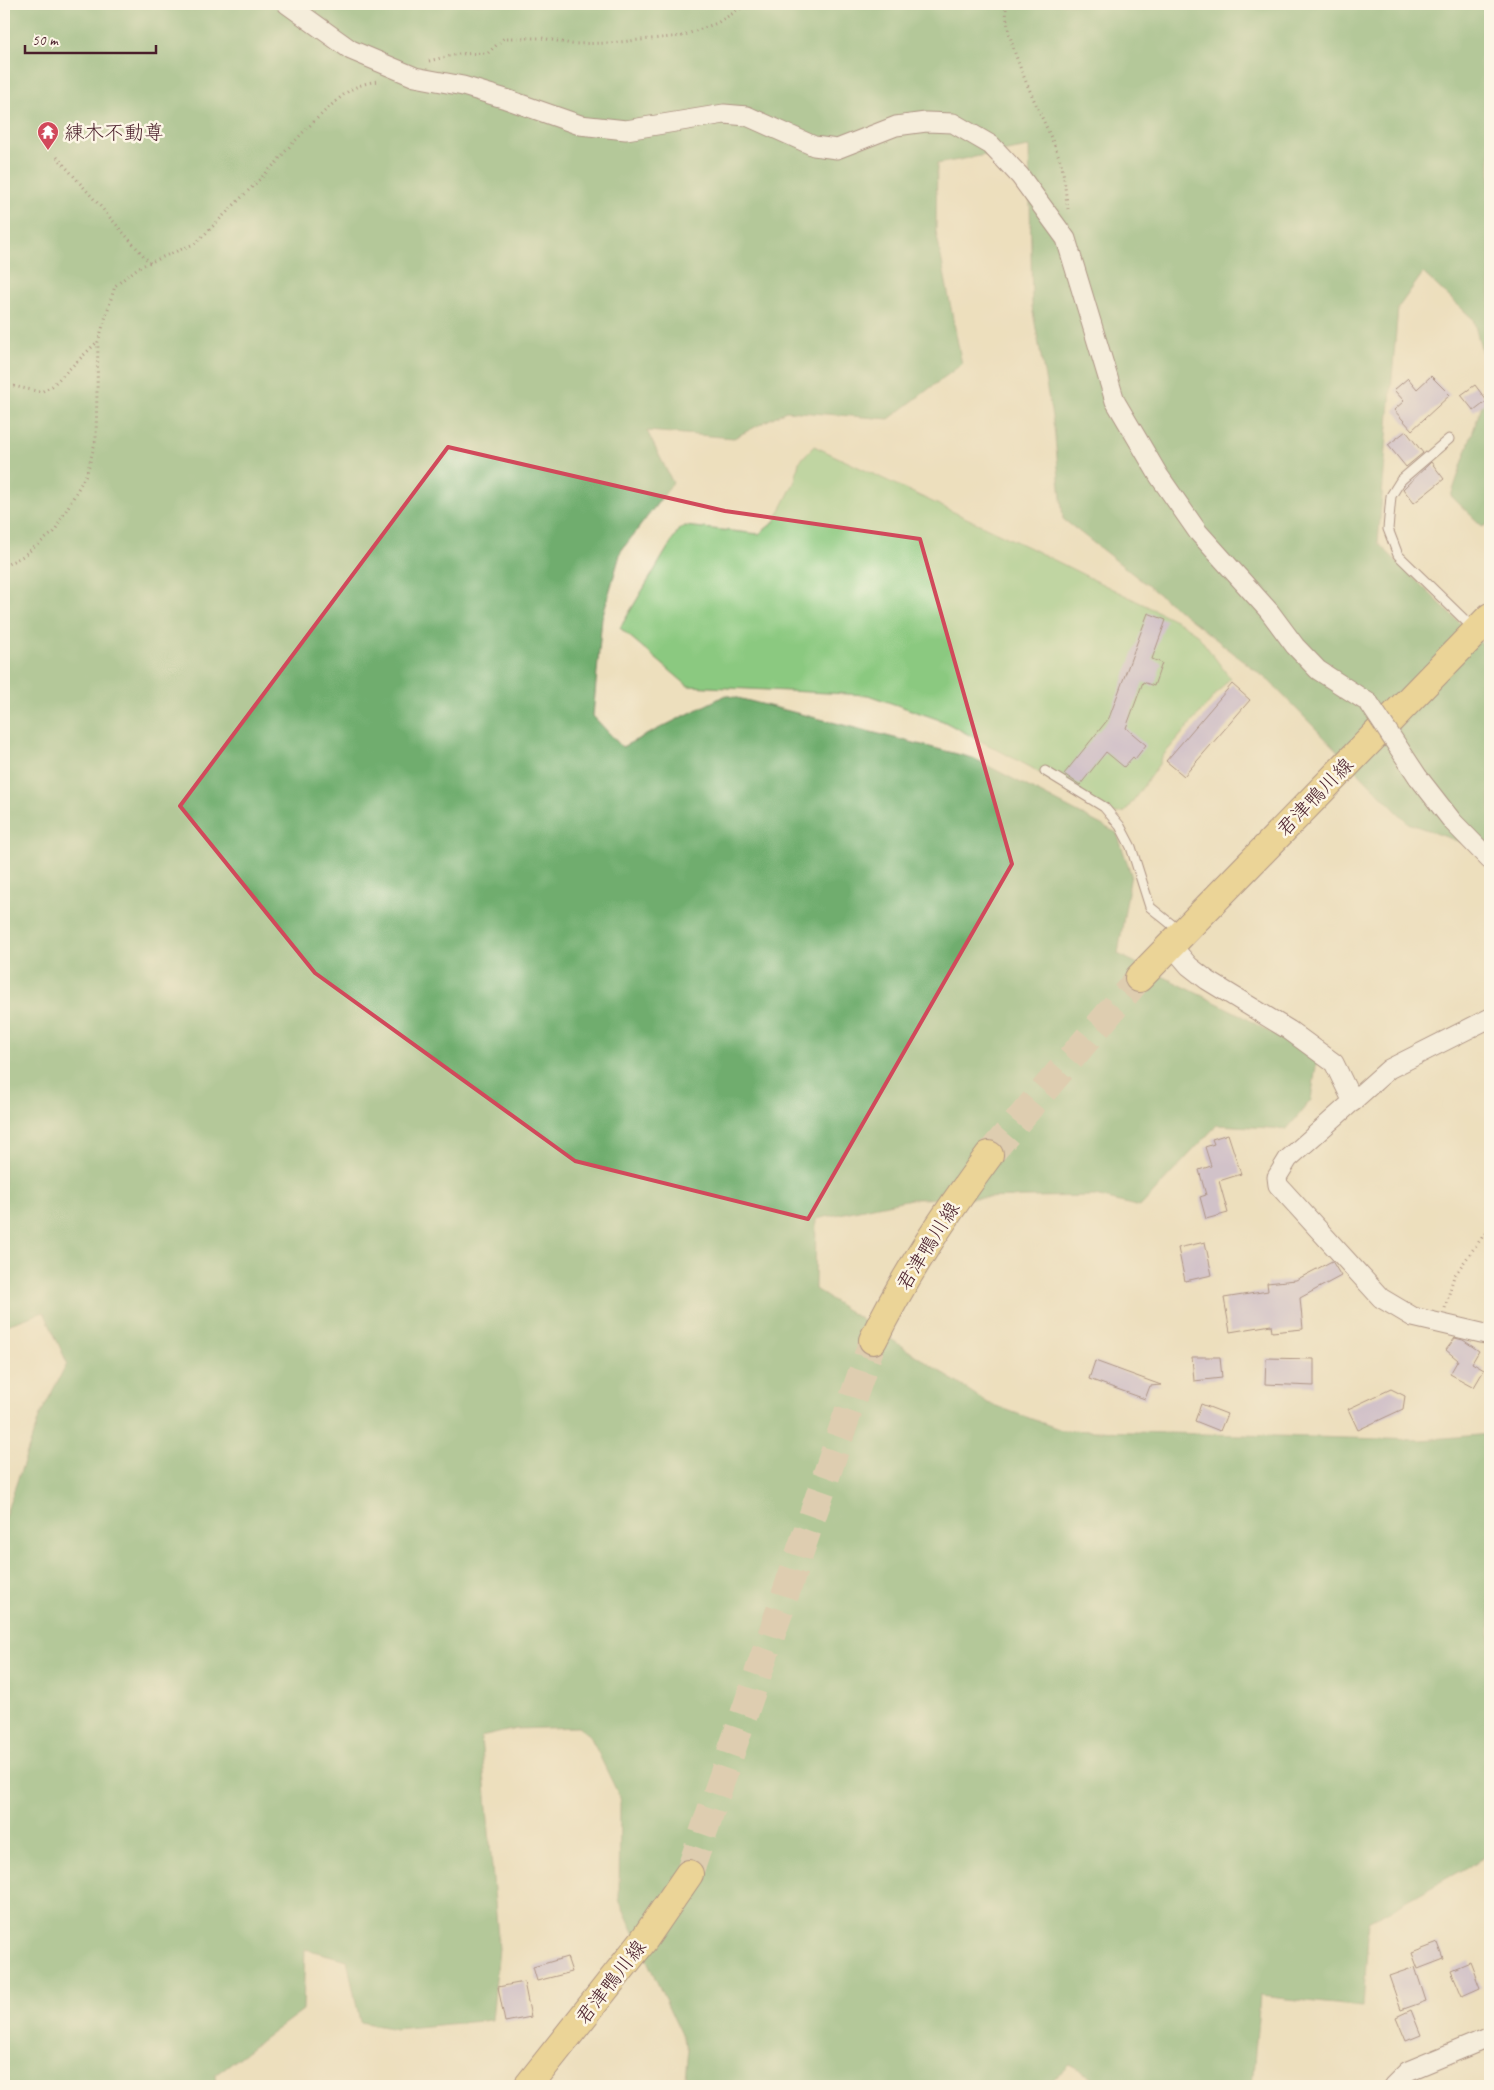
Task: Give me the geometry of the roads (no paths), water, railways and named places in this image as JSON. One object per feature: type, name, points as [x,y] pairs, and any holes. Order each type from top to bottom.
[{"type":"main road","name":"君津鴨川線","points":[[1139,978],[1483,624]]},
{"type":"main road","name":"君津鴨川線","points":[[873,1340],[911,1269],[953,1203],[989,1155]]},
{"type":"main road","name":"君津鴨川線","points":[[528,2086],[644,1942],[689,1874]]},
{"type":"street","points":[[287,4],[351,50],[397,70],[415,77],[463,86],[506,99],[580,126],[626,130],[724,114],[747,116],[814,146],[837,149],[896,126],[926,122],[953,123],[991,145],[1020,176],[1066,239],[1115,401],[1159,476],[1198,532],[1269,610],[1295,646],[1318,670],[1369,703],[1418,777],[1453,822],[1490,860]]},
{"type":"street","points":[[1177,939],[1189,966],[1207,980],[1289,1030],[1334,1063],[1353,1102]]},
{"type":"street","points":[[1490,1018],[1390,1070],[1288,1159],[1277,1177],[1278,1185],[1382,1298],[1413,1317],[1490,1335]]},
{"type":"street","points":[[1393,2086],[1408,2071],[1490,2036]]},
{"type":"lane","points":[[1449,439],[1401,480],[1391,496],[1388,529],[1398,555],[1483,624]]},
{"type":"lane","points":[[1045,771],[1104,806],[1120,826],[1131,847],[1150,907],[1177,939]]},
{"type":"tunnel","points":[[989,1155],[1139,978]]},
{"type":"tunnel","points":[[689,1874],[873,1340]]},
{"type":"place","name":"練木不動尊","points":[[48,151]]}]
